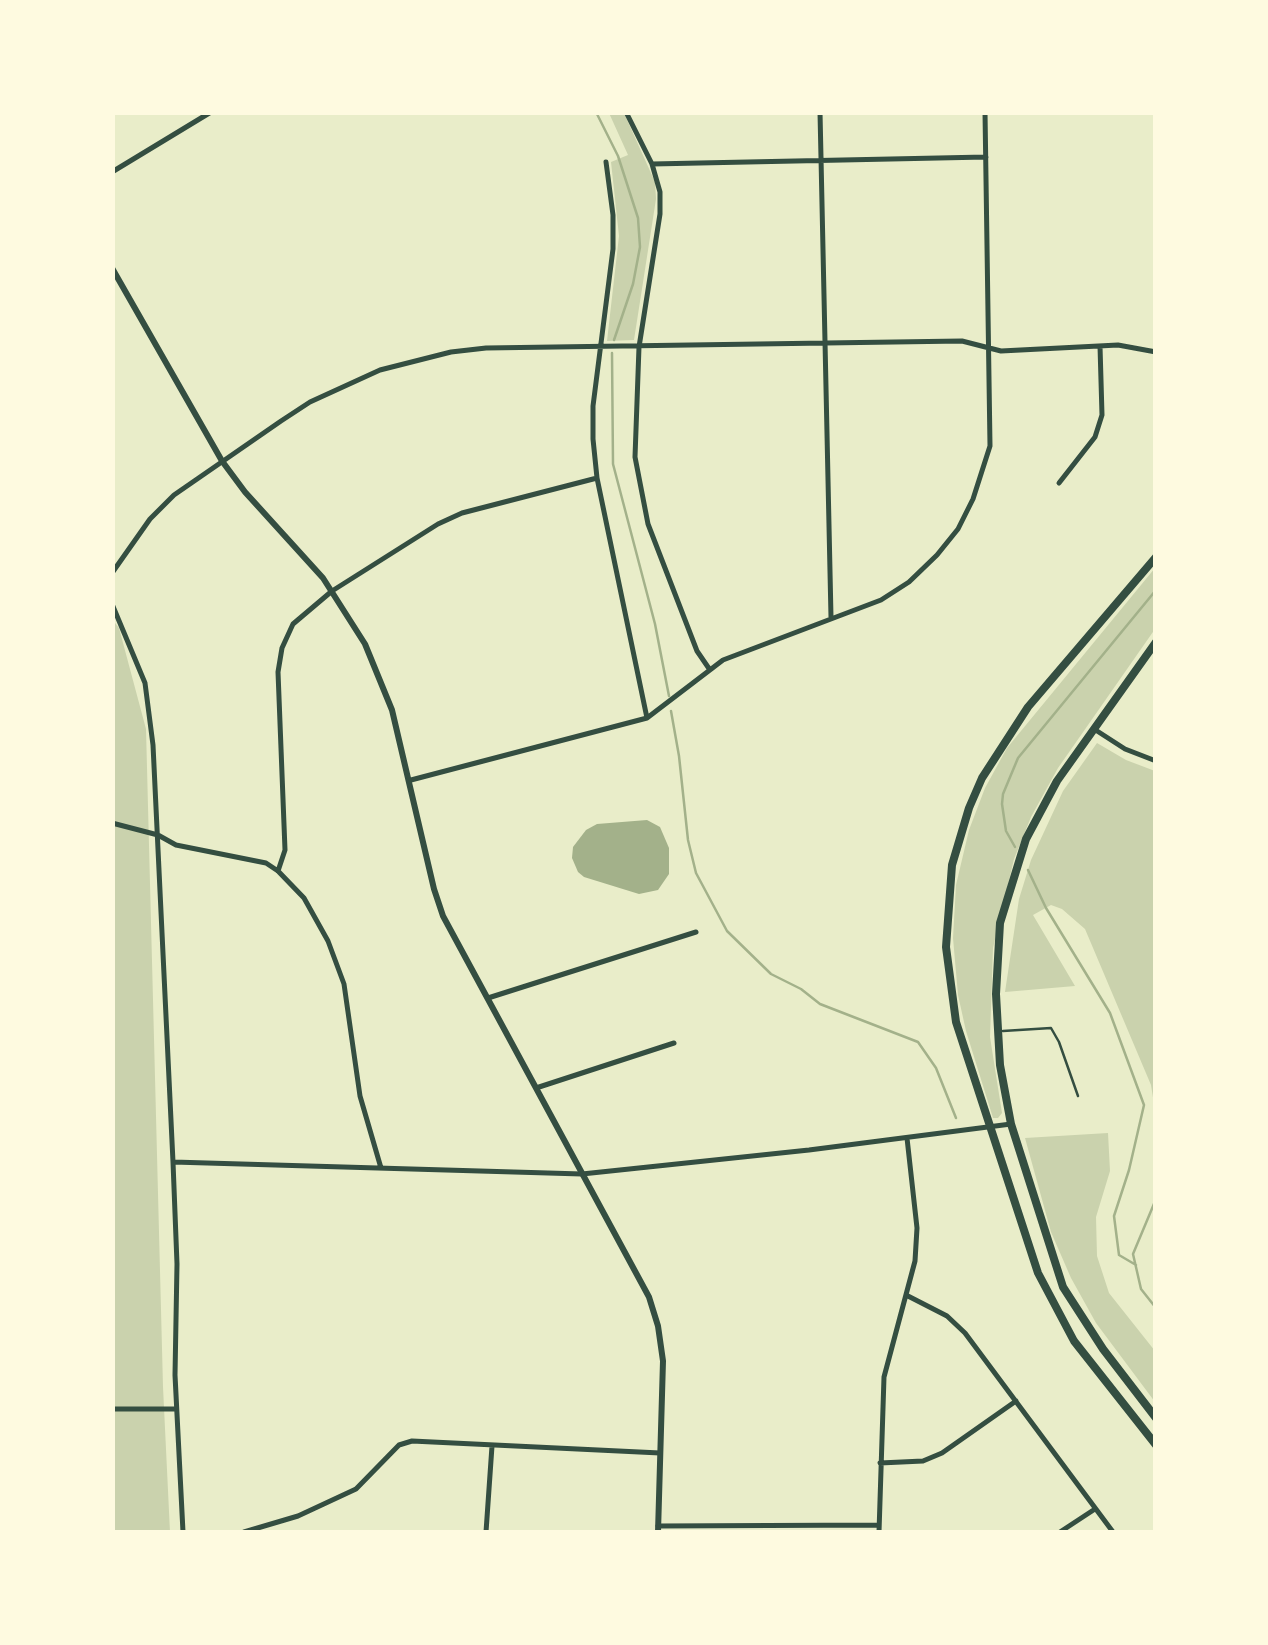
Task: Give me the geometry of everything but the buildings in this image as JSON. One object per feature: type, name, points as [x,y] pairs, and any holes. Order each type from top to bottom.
[{"type":"main road","points":[[1156,556],[1005,738],[982,778],[960,834],[946,911],[948,976],[956,1022],[1038,1274],[1074,1341],[1156,1445]]},
{"type":"main road","points":[[1156,642],[1040,810],[1012,878],[1000,922],[997,1031],[1011,1124],[1062,1287],[1102,1349],[1156,1418]]},
{"type":"street","points":[[112,172],[212,112]]},
{"type":"street","points":[[626,112],[652,164],[660,192],[639,347],[633,430],[640,491],[654,542],[697,651],[710,670]]},
{"type":"street","points":[[820,112],[832,618]]},
{"type":"street","points":[[411,780],[647,718],[724,660],[881,600],[909,582],[937,555],[958,528],[979,484],[990,446],[986,112]]},
{"type":"street","points":[[652,164],[986,157]]},
{"type":"street","points":[[606,162],[614,249],[592,406],[597,478],[647,718]]},
{"type":"street","points":[[112,268],[222,461],[332,591],[375,664],[411,780],[438,903],[644,1286],[658,1326],[663,1361],[658,1529],[879,1529],[884,1377],[916,1261],[917,1228],[908,1138]]},
{"type":"street","points":[[112,573],[150,520],[174,495],[222,461],[310,402],[380,370],[420,359],[486,348],[962,341],[1002,350],[1118,345],[1156,352]]},
{"type":"street","points":[[1059,482],[1096,437],[1102,415],[1100,346]]},
{"type":"street","points":[[278,871],[285,850],[280,654],[293,624],[332,591],[396,548],[462,513],[597,478]]},
{"type":"street","points":[[112,604],[144,683],[153,745],[173,1162],[176,1409],[183,1532]]},
{"type":"street","points":[[1094,729],[1125,750],[1156,761]]},
{"type":"street","points":[[112,823],[158,835],[176,845],[246,857],[278,871],[304,898],[317,918],[344,984],[360,1096],[381,1168]]},
{"type":"street","points":[[488,998],[696,932]]},
{"type":"street","points":[[536,1088],[674,1043]]},
{"type":"street","points":[[173,1162],[582,1174],[1011,1124]]},
{"type":"street","points":[[906,1295],[946,1316],[965,1333],[1112,1532]]},
{"type":"street","points":[[880,1464],[923,1461],[942,1453],[1016,1401]]},
{"type":"street","points":[[112,1409],[176,1409]]},
{"type":"street","points":[[244,1532],[298,1516],[356,1489],[398,1445],[412,1440],[660,1453]]},
{"type":"street","points":[[486,1532],[492,1445]]},
{"type":"street","points":[[1060,1532],[1095,1509]]},
{"type":"lane","points":[[997,1031],[1051,1028],[1060,1042],[1078,1096]]},
{"type":"shaded area","points":[[609,113],[624,113],[655,182],[656,199],[634,340],[607,341],[619,236],[611,162],[628,155]]},
{"type":"shaded area","points":[[1155,568],[1155,629],[1058,768],[1014,859],[993,948],[990,1037],[1002,1113],[993,1118],[958,995],[953,938],[956,885],[969,830],[985,788],[1007,748]]},
{"type":"shaded area","points":[[112,619],[119,628],[146,729],[170,1532],[113,1532]]},
{"type":"shaded area","points":[[1097,743],[1155,771],[1155,1110],[1151,1085],[1085,929],[1062,909],[1051,905],[1033,915],[1075,986],[1005,992],[1019,899],[1031,860],[1063,791]]},
{"type":"shaded area","points":[[647,820],[660,827],[669,848],[669,874],[658,890],[639,894],[578,872],[572,858],[573,847],[586,830],[597,824]]},
{"type":"shaded area","points":[[1108,1133],[1110,1171],[1096,1217],[1097,1256],[1109,1293],[1155,1351],[1155,1402],[1096,1323],[1071,1278],[1051,1232],[1025,1138]]},
{"type":"waterway","points":[[596,112],[618,156],[638,218],[640,247],[633,284],[614,340]]},
{"type":"waterway","points":[[612,353],[613,464],[655,624],[669,696]]},
{"type":"waterway","points":[[1015,847],[1006,831],[1002,804],[1018,758],[1156,590]]},
{"type":"waterway","points":[[671,711],[696,873],[727,931],[771,974],[820,1004],[918,1042],[936,1068],[956,1118]]},
{"type":"waterway","points":[[1028,870],[1046,908],[1110,1013],[1144,1105],[1114,1216],[1119,1255],[1136,1265]]},
{"type":"waterway","points":[[1156,1199],[1133,1254],[1141,1289],[1156,1308]]}]
